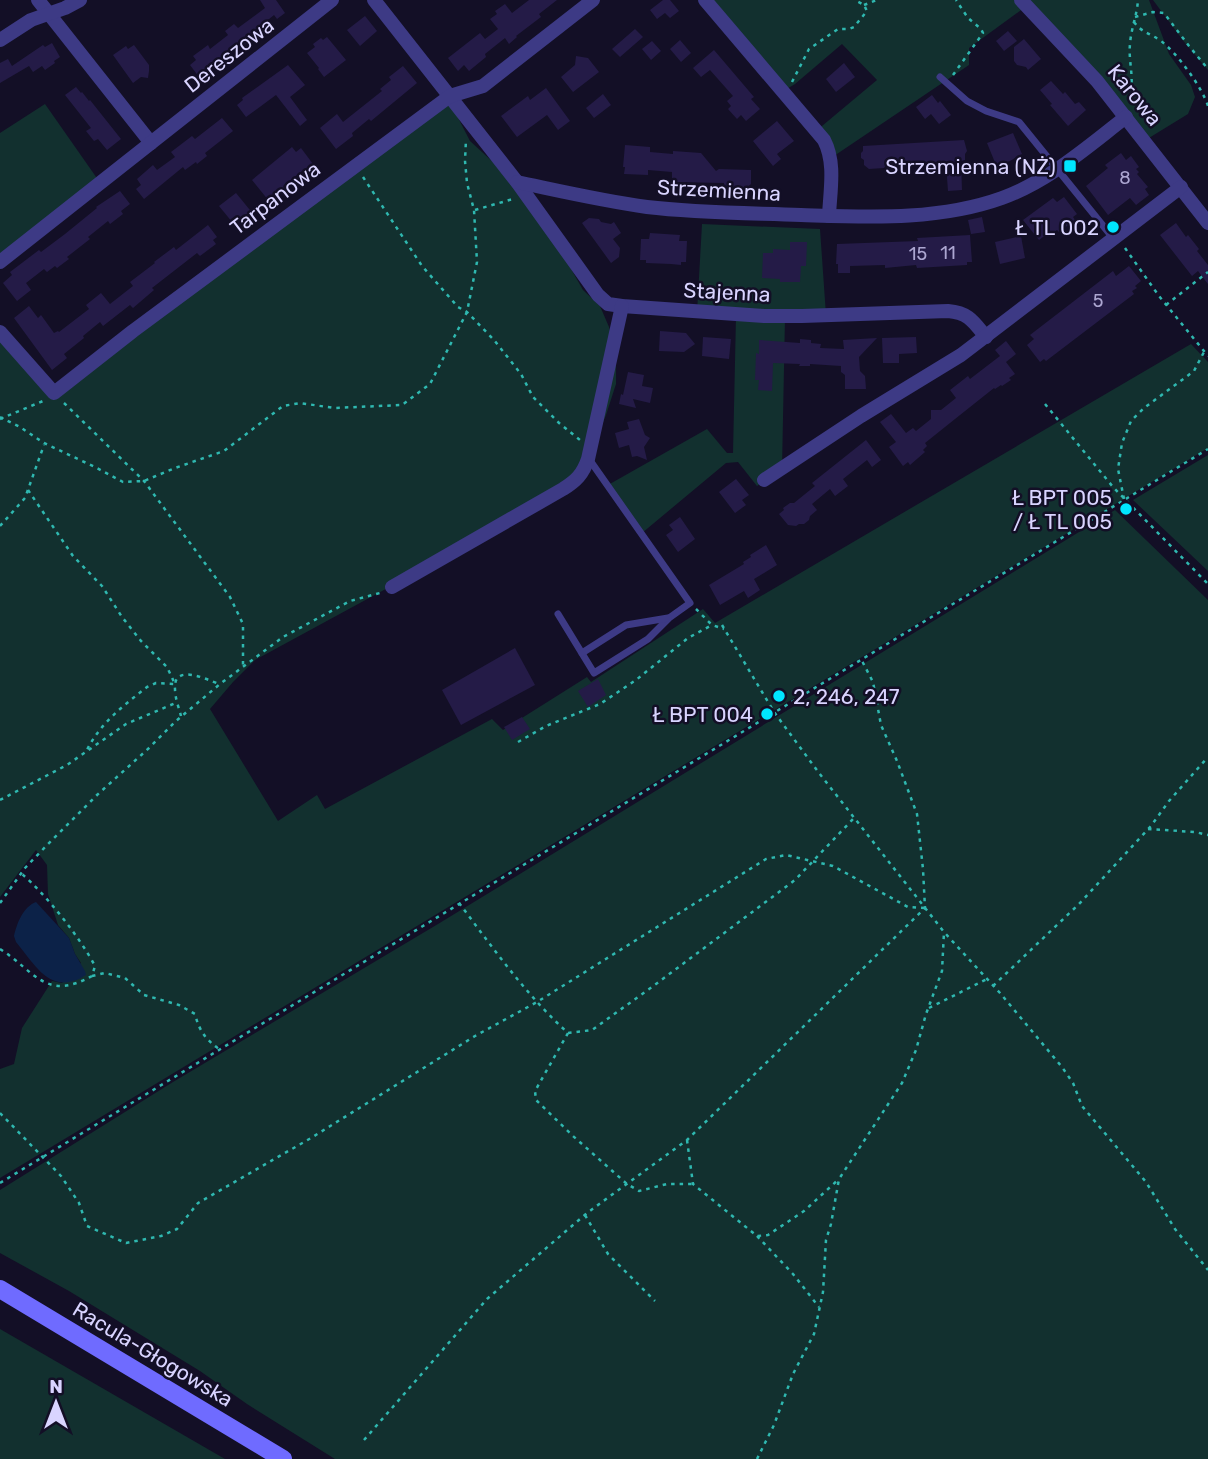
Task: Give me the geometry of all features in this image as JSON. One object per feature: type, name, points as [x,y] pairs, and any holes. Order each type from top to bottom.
[{"type":"main road","name":"Racula-Głogowska","points":[[0,1289],[283,1459]]},
{"type":"street","points":[[38,0],[151,144]]},
{"type":"street","points":[[0,40],[31,20],[79,0]]},
{"type":"street","name":"Dereszowa","points":[[0,262],[332,0]]},
{"type":"street","points":[[374,0],[517,182]]},
{"type":"street","name":"Tarpanowa","points":[[55,394],[133,331],[355,165],[450,96],[483,86],[593,0]]},
{"type":"street","points":[[705,0],[824,140],[831,162],[829,216]]},
{"type":"street","name":"Karowa","points":[[1021,0],[1097,80],[1208,223]]},
{"type":"street","name":"Strzemienna","points":[[517,182],[649,207],[829,216],[917,215],[975,206],[1020,191],[1058,169],[1122,113]]},
{"type":"street","name":"Stajenna","points":[[517,182],[598,296],[608,304],[764,316],[961,312],[971,319],[986,337]]},
{"type":"street","points":[[764,480],[961,355],[1181,187]]},
{"type":"street","points":[[392,587],[563,489],[584,471],[622,306]]},
{"type":"street","points":[[0,332],[55,394]]},
{"type":"lane","points":[[940,76],[967,101],[986,111],[1019,122],[1115,237]]},
{"type":"lane","points":[[558,614],[594,673],[648,639],[669,618],[690,603],[589,454]]},
{"type":"lane","points":[[582,653],[626,625],[669,618]]},
{"type":"path","points":[[859,2],[877,0]]},
{"type":"path","points":[[948,84],[983,33],[968,18],[956,0]]},
{"type":"path","points":[[1122,113],[1133,83],[1129,44],[1138,0]]},
{"type":"path","points":[[784,93],[797,75],[809,49],[838,29],[855,27],[867,11],[859,2]]},
{"type":"path","points":[[1135,17],[1153,12],[1164,13],[1208,69]]},
{"type":"path","points":[[1133,22],[1139,30],[1154,36],[1171,49],[1205,96],[1208,106]]},
{"type":"path","points":[[1,418],[44,443],[123,482],[144,481],[224,451],[283,405],[300,403],[334,408],[402,405],[430,384],[467,313],[477,262],[474,210],[465,161],[466,136]]},
{"type":"path","points":[[355,165],[422,266],[458,307],[494,340],[521,374],[533,397],[589,454]]},
{"type":"path","points":[[474,210],[526,195]]},
{"type":"path","points":[[1115,237],[1208,356]]},
{"type":"path","points":[[1166,305],[1208,272]]},
{"type":"path","points":[[1124,499],[1118,469],[1122,443],[1131,421],[1144,408],[1194,371],[1204,352]]},
{"type":"path","points":[[1,418],[55,394],[144,481],[230,597],[243,624],[243,667]]},
{"type":"path","points":[[1045,404],[1124,499],[1208,584]]},
{"type":"path","points":[[0,526],[25,498],[44,443]]},
{"type":"path","points":[[0,1183],[1208,449]]},
{"type":"path","points":[[28,490],[73,556],[102,586],[141,641],[167,667],[175,684],[181,716]]},
{"type":"path","points":[[0,903],[21,874],[60,831],[181,716],[220,684],[283,637],[350,601],[378,594],[392,587]]},
{"type":"path","points":[[690,603],[712,625],[723,627],[774,712],[944,932],[1062,1067],[1073,1083],[1082,1107],[1146,1182],[1175,1229],[1208,1270]]},
{"type":"path","points":[[518,742],[546,726],[600,704],[636,680],[688,638],[712,625]]},
{"type":"path","points":[[364,1440],[486,1299],[585,1215],[687,1140],[925,908],[916,814],[881,725],[873,682],[861,659]]},
{"type":"path","points":[[175,684],[180,676],[187,673],[220,684]]},
{"type":"path","points":[[86,752],[102,725],[147,687],[175,684]]},
{"type":"path","points":[[0,800],[67,765],[126,724],[178,702]]},
{"type":"path","points":[[993,986],[1079,904],[1150,827],[1208,757]]},
{"type":"path","points":[[459,903],[548,1015],[568,1033],[592,1030],[795,880],[854,818]]},
{"type":"path","points":[[1150,827],[1208,835]]},
{"type":"path","points":[[0,1113],[61,1176],[79,1203],[87,1226],[126,1243],[161,1236],[177,1229],[198,1203],[311,1138],[475,1036],[537,1002],[766,859],[786,855],[833,866],[908,907],[925,908]]},
{"type":"path","points":[[21,874],[56,911],[89,955],[95,966],[92,976]]},
{"type":"path","points":[[757,1236],[768,1235],[804,1210],[839,1179],[901,1083],[916,1050],[942,971],[944,932]]},
{"type":"path","points":[[0,949],[40,981],[57,986],[69,986],[92,976],[105,974],[125,978],[144,995],[179,1005],[195,1014],[207,1040],[219,1049]]},
{"type":"path","points":[[929,1008],[987,979]]},
{"type":"path","points":[[568,1033],[535,1091],[536,1100],[627,1184],[639,1191],[667,1184],[693,1184],[757,1236],[820,1308]]},
{"type":"path","points":[[687,1140],[693,1184]]},
{"type":"path","points":[[757,1459],[774,1425],[793,1374],[814,1334],[823,1292],[826,1240],[839,1179]]},
{"type":"path","points":[[585,1215],[608,1254],[655,1301]]},
{"type":"green space","points":[[701,0],[1149,0],[1169,54],[1191,85],[1195,97],[1188,114],[1144,141],[1024,8],[969,48],[969,65],[831,158],[816,131],[877,80],[842,44],[795,84],[780,93]]},
{"type":"green space","points":[[1153,0],[1208,0],[1208,70],[1185,43]]},
{"type":"green space","points":[[450,102],[470,141],[494,163],[558,246],[583,290],[600,306],[616,353],[616,384],[588,459],[570,489],[255,660],[210,709],[278,821],[317,795],[325,809],[492,719],[503,730],[587,677],[591,682],[703,609],[715,623],[1191,344],[1208,362],[1208,448],[0,1178],[0,1069],[14,1064],[22,1028],[52,981],[62,983],[81,963],[69,938],[58,925],[48,894],[47,865],[36,850],[0,897],[0,329],[54,392]]},
{"type":"green space","points":[[45,104],[101,184],[0,258],[0,133]]},
{"type":"green space","points":[[702,224],[820,229],[826,315],[785,317],[782,469],[757,486],[738,462],[726,463],[642,533],[608,485],[707,429],[727,453],[733,453],[736,316],[697,313]]},
{"type":"green space","points":[[1208,455],[1208,571],[1133,500]]},
{"type":"green space","points":[[1115,510],[1208,600],[1208,1459],[335,1459],[200,1371],[69,1291],[0,1253],[0,1190],[173,1082],[438,924]]},
{"type":"green space","points":[[0,1329],[225,1459],[0,1459]]},
{"type":"water","points":[[36,902],[69,938],[86,975],[74,981],[54,981],[38,969],[16,942],[14,936],[21,916]]},
{"type":"building","points":[[260,0],[276,0],[285,13],[277,19],[274,15],[258,28],[262,32],[199,77],[190,65],[196,60],[193,56],[208,45],[210,49],[228,35],[225,31],[234,24],[238,28],[265,8]]},
{"type":"building","points":[[529,0],[557,0],[509,44],[505,38],[469,71],[464,65],[458,71],[448,58],[480,33],[485,39],[498,29],[490,19],[497,14],[495,11],[505,4],[512,13]]},
{"type":"building","points":[[663,0],[670,0],[679,11],[670,18],[665,13],[657,19],[650,10]]},
{"type":"building","points":[[365,16],[377,31],[360,46],[347,30]]},
{"type":"building","points":[[635,29],[643,37],[620,57],[612,49]]},
{"type":"building","points":[[1008,31],[1017,41],[1004,51],[996,41]]},
{"type":"building","points":[[327,37],[346,60],[324,77],[307,53],[315,47],[313,44]]},
{"type":"building","points":[[1024,39],[1041,59],[1028,70],[1014,61],[1014,47]]},
{"type":"building","points":[[680,40],[691,53],[681,62],[670,49]]},
{"type":"building","points":[[652,41],[661,51],[651,60],[642,49]]},
{"type":"building","points":[[52,43],[60,57],[55,63],[45,70],[42,66],[33,72],[29,66],[0,83],[0,63],[8,59],[12,66],[43,45],[45,47]]},
{"type":"building","points":[[134,45],[149,65],[149,71],[148,78],[141,77],[133,83],[113,55],[126,46],[128,49]]},
{"type":"building","points":[[714,50],[754,97],[751,99],[760,109],[746,121],[741,115],[737,119],[728,109],[731,106],[727,101],[733,96],[710,70],[701,77],[693,68]]},
{"type":"building","points":[[576,56],[588,58],[599,72],[573,92],[561,77],[575,65]]},
{"type":"building","points":[[844,63],[855,77],[836,92],[826,79]]},
{"type":"building","points":[[288,65],[305,85],[290,97],[307,120],[300,126],[276,95],[246,117],[237,105],[242,98]]},
{"type":"building","points":[[403,66],[417,83],[371,121],[369,119],[336,149],[320,128],[337,114],[343,122],[382,91],[380,89],[391,80],[389,77]]},
{"type":"building","points":[[1051,81],[1075,104],[1079,102],[1086,110],[1068,126],[1040,90]]},
{"type":"building","points":[[76,87],[121,139],[107,150],[98,139],[94,141],[86,131],[91,128],[65,95]]},
{"type":"building","points":[[546,88],[570,121],[558,130],[547,115],[517,137],[501,116],[528,96],[530,100]]},
{"type":"building","points":[[603,94],[611,105],[594,118],[586,108]]},
{"type":"building","points":[[932,95],[951,115],[939,124],[931,114],[925,119],[916,107]]},
{"type":"building","points":[[222,118],[233,131],[205,153],[207,156],[197,164],[196,162],[185,170],[183,167],[144,199],[136,189],[141,185],[137,179],[153,165],[157,170],[175,157],[171,152],[192,136],[195,139]]},
{"type":"building","points":[[777,121],[794,141],[777,154],[781,159],[773,166],[753,141]]},
{"type":"building","points":[[1013,133],[1022,154],[996,165],[987,143]]},
{"type":"building","points":[[964,140],[967,151],[965,160],[961,161],[962,190],[948,191],[946,164],[931,165],[923,162],[893,168],[888,163],[884,168],[869,169],[861,158],[863,146]]},
{"type":"building","points":[[625,145],[650,147],[650,152],[701,153],[716,171],[751,170],[751,184],[742,192],[724,191],[724,183],[672,182],[672,172],[648,170],[648,175],[624,174]]},
{"type":"building","points":[[292,147],[296,152],[301,148],[313,164],[283,186],[286,190],[269,201],[252,180]]},
{"type":"building","points":[[1121,153],[1126,160],[1131,156],[1139,167],[1136,169],[1139,172],[1137,174],[1148,187],[1145,189],[1149,195],[1136,205],[1130,198],[1108,215],[1086,186],[1108,168],[1105,165]]},
{"type":"building","points":[[120,191],[130,204],[121,211],[123,214],[110,224],[108,221],[88,237],[90,239],[57,268],[55,266],[47,272],[44,269],[26,283],[31,290],[17,301],[3,283],[12,275],[10,272],[39,250],[41,252]]},
{"type":"building","points":[[236,193],[254,215],[237,228],[219,206]]},
{"type":"building","points":[[1064,197],[1077,214],[1073,217],[1075,220],[1059,232],[1051,231],[1039,240],[1023,220],[1053,198],[1057,202]]},
{"type":"building","points":[[982,217],[985,232],[971,234],[968,220]]},
{"type":"building","points":[[589,218],[611,224],[614,222],[621,233],[613,239],[620,248],[619,257],[611,263],[582,223]]},
{"type":"building","points":[[1176,223],[1199,249],[1197,251],[1208,265],[1208,284],[1198,271],[1192,276],[1160,235]]},
{"type":"building","points":[[208,225],[217,237],[213,240],[216,244],[200,256],[197,253],[152,288],[154,290],[133,308],[130,305],[103,326],[100,322],[64,354],[67,358],[52,370],[14,318],[29,306],[38,318],[41,315],[54,333],[59,332],[89,309],[86,305],[101,293],[110,304],[133,286],[130,282],[154,262],[174,247],[176,250]]},
{"type":"building","points":[[650,233],[680,235],[679,241],[687,241],[686,262],[681,262],[681,265],[646,263],[646,260],[640,260],[641,239],[649,239]]},
{"type":"building","points":[[970,235],[972,262],[967,262],[967,265],[917,268],[916,265],[885,268],[885,265],[850,266],[850,273],[838,273],[837,244],[918,241],[917,238]]},
{"type":"building","points":[[1021,236],[1025,258],[1000,264],[995,242]]},
{"type":"building","points":[[790,242],[807,242],[806,266],[801,266],[800,282],[762,278],[763,253],[773,253],[773,249],[790,250]]},
{"type":"building","points":[[1129,266],[1141,281],[1132,291],[1134,294],[1046,361],[1044,359],[1040,362],[1027,345],[1034,339],[1030,335],[1113,271],[1116,276]]},
{"type":"building","points":[[660,331],[686,333],[695,344],[684,352],[659,351]]},
{"type":"building","points":[[703,337],[731,339],[729,359],[702,356]]},
{"type":"building","points":[[916,337],[917,353],[899,354],[899,363],[883,363],[882,338]]},
{"type":"building","points":[[877,338],[859,357],[866,389],[845,389],[845,375],[841,372],[841,366],[773,363],[772,391],[758,390],[759,380],[755,380],[759,340],[800,343],[800,339],[811,340],[811,343],[821,344],[820,348],[844,349],[843,340]]},
{"type":"building","points":[[1006,341],[1016,354],[1006,362],[1015,374],[1009,378],[1011,380],[994,388],[955,419],[925,443],[925,452],[910,465],[908,462],[903,466],[889,447],[896,442],[880,422],[891,414],[906,433],[913,428],[916,431],[931,419],[931,410],[941,410],[956,398],[950,390],[968,376],[970,379],[1000,356],[995,350]]},
{"type":"building","points":[[628,372],[644,375],[642,386],[653,388],[650,403],[633,399],[636,408],[619,404]]},
{"type":"building","points":[[639,419],[645,435],[650,438],[644,447],[647,460],[632,457],[629,445],[619,448],[615,433],[629,429],[627,422]]},
{"type":"building","points":[[866,440],[881,460],[872,467],[867,460],[843,479],[848,486],[835,496],[830,489],[812,504],[817,510],[804,524],[788,525],[779,514],[783,508],[794,503],[815,486],[812,483]]},
{"type":"building","points":[[736,479],[749,495],[742,500],[746,505],[735,513],[719,492]]},
{"type":"building","points":[[680,517],[695,539],[678,552],[666,535],[673,530],[669,525]]},
{"type":"building","points":[[766,545],[777,565],[754,579],[760,590],[748,598],[744,591],[720,605],[709,585],[744,564],[750,555]]},
{"type":"building","points":[[515,648],[535,685],[461,725],[442,690]]},
{"type":"building","points":[[598,679],[606,695],[588,707],[578,691]]},
{"type":"building","points":[[522,717],[530,729],[512,740],[504,727]]},
{"type":"place","name":"Strzemienna (NŻ)","points":[[1070,166]]},
{"type":"place","name":"Ł TL 002","points":[[1113,227]]},
{"type":"place","name":"Ł BPT 005 / Ł TL 005","points":[[1126,509]]},
{"type":"place","name":"2, 246, 247","points":[[779,696]]},
{"type":"place","name":"Ł BPT 004","points":[[767,714]]}]
